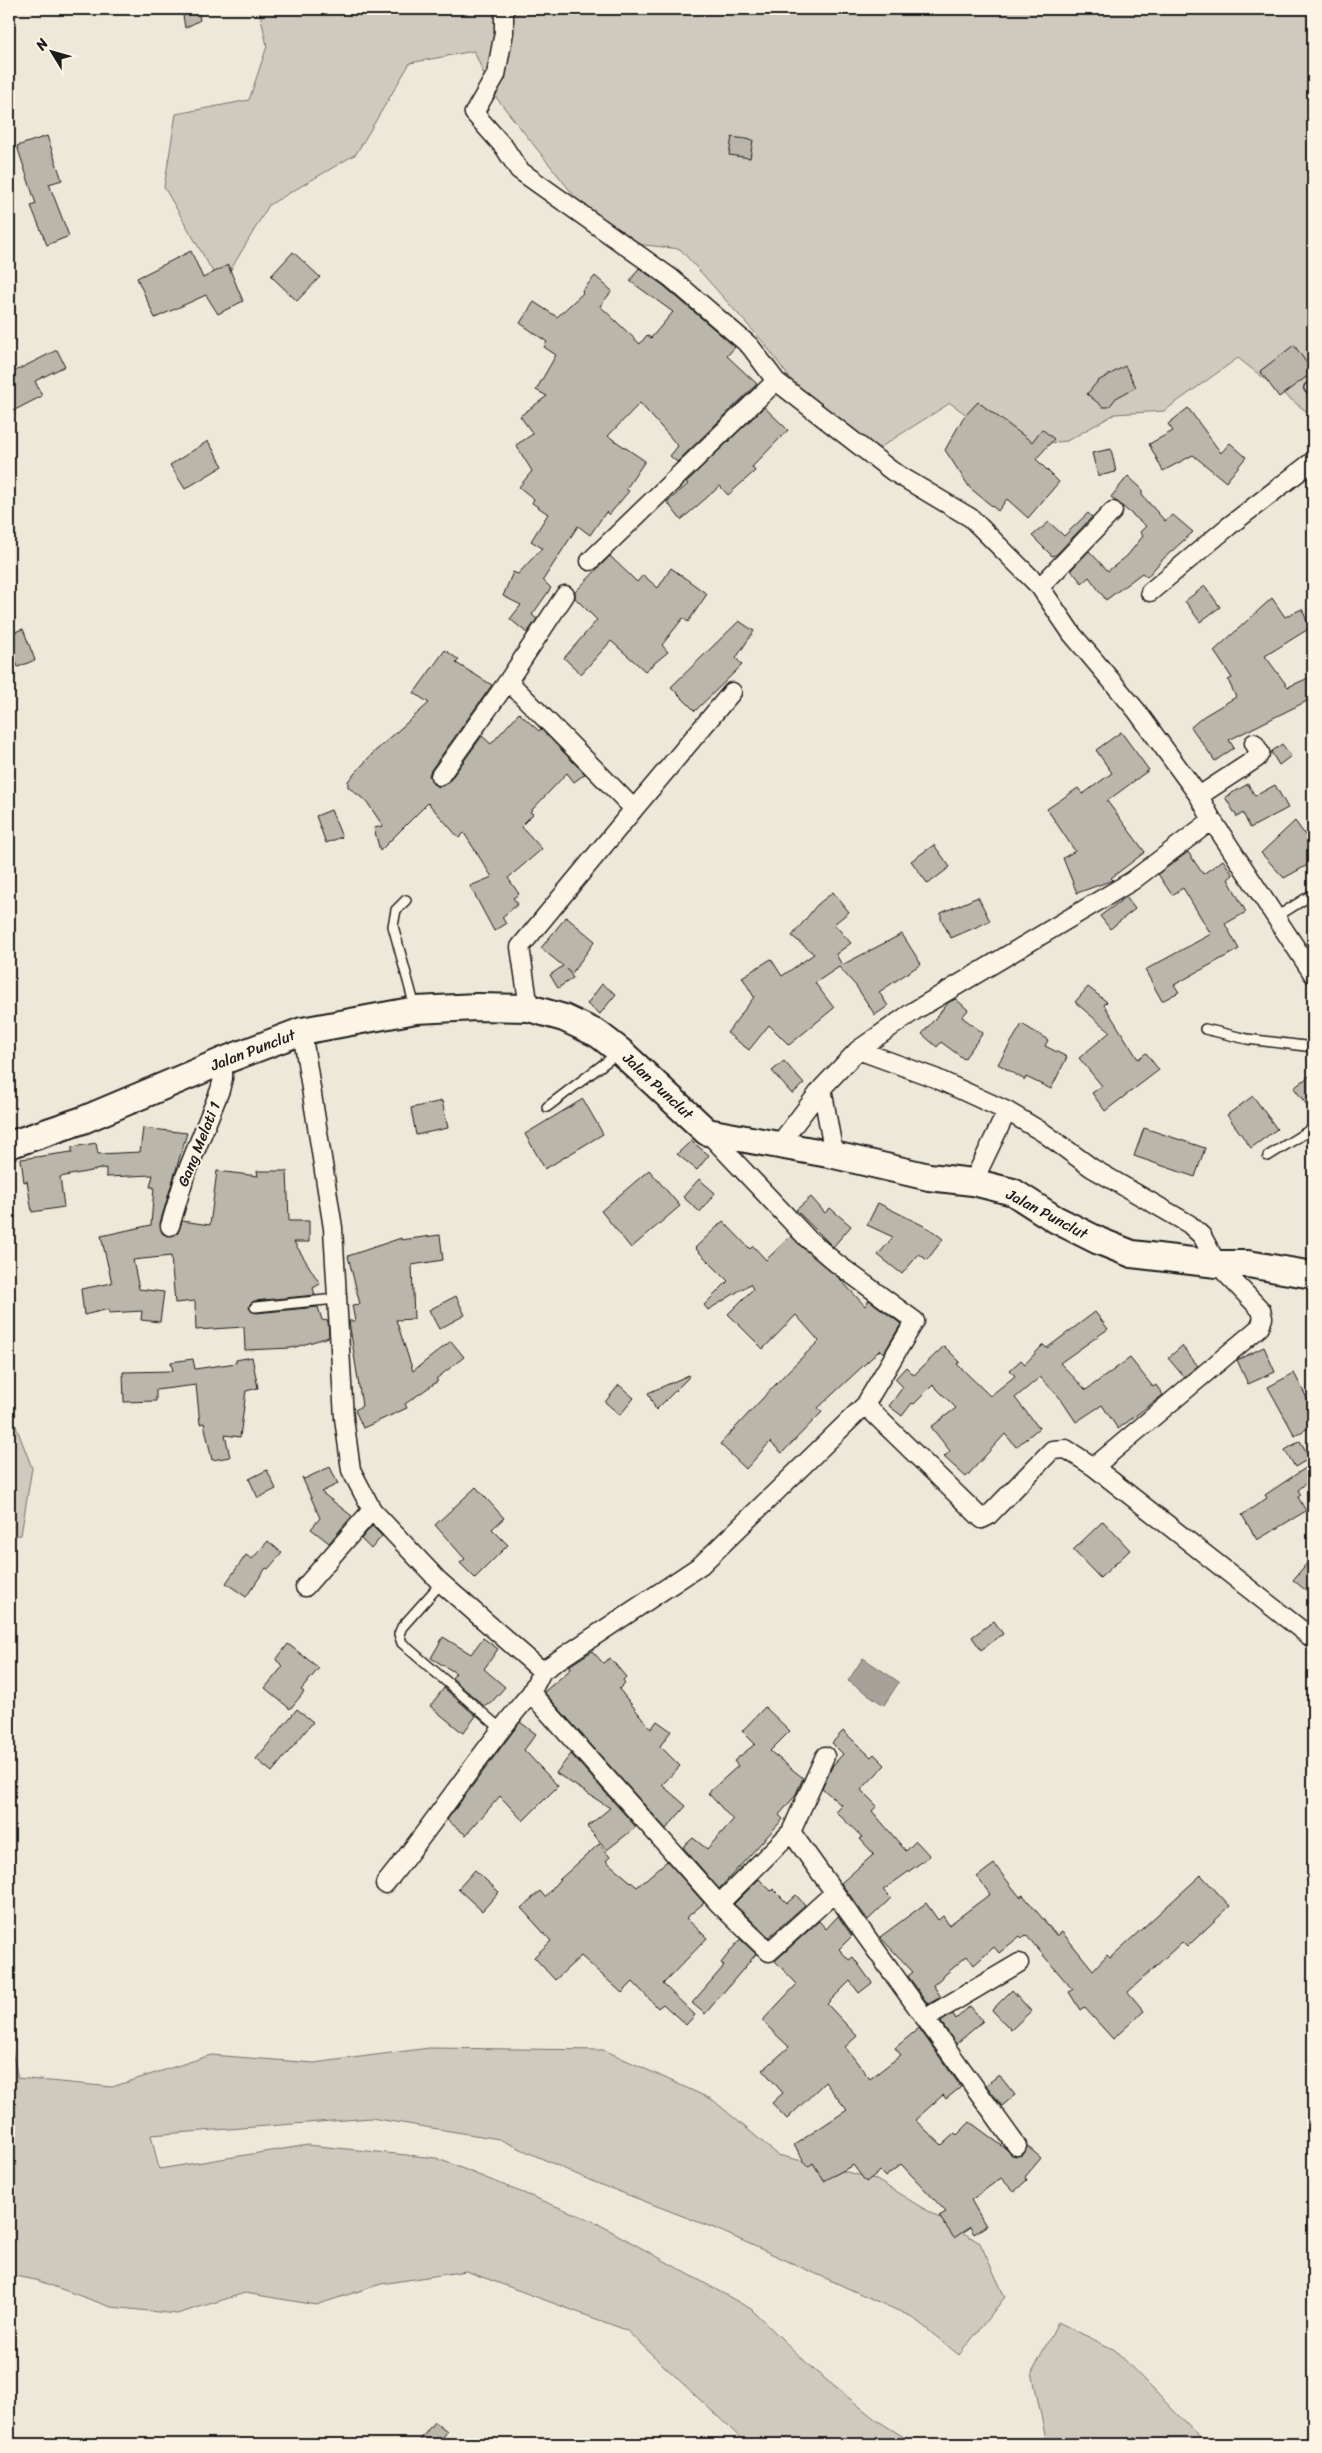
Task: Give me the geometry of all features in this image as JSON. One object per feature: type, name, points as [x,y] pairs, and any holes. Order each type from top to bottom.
[{"type":"main road","name":"Jalan Punclut","points":[[9,1145],[92,1116],[302,1031],[416,1010],[477,1007],[529,1008],[564,1018],[598,1034],[620,1051],[707,1132],[834,1156],[930,1177],[973,1182],[1013,1192],[1055,1219],[1099,1241],[1132,1254],[1217,1264],[1248,1264],[1313,1275]]},
{"type":"street","points":[[504,9],[504,32],[496,75],[474,113],[504,146],[519,170],[671,278],[750,346],[776,381],[892,471],[971,518],[1040,587],[1072,634],[1136,710],[1199,796],[1212,820],[1313,974]]},
{"type":"street","points":[[590,562],[776,381]]},
{"type":"street","points":[[1150,592],[1229,526],[1313,461]]},
{"type":"street","points":[[1040,587],[1112,511]]},
{"type":"street","points":[[440,776],[508,681],[566,595]]},
{"type":"street","points":[[508,681],[634,809]]},
{"type":"street","points":[[529,1008],[520,947],[732,692]]},
{"type":"street","points":[[1199,796],[1257,758],[1260,753],[1254,743]]},
{"type":"street","points":[[778,1146],[822,1088],[858,1050],[914,1011],[1132,881],[1212,820]]},
{"type":"street","points":[[302,1031],[333,1228],[344,1418],[351,1470],[372,1510],[439,1581],[542,1671]]},
{"type":"street","points":[[858,1050],[935,1078],[1007,1111],[1044,1133],[1092,1168],[1189,1224],[1202,1236],[1217,1264],[1261,1310],[1263,1318],[1260,1327],[1094,1467]]},
{"type":"street","name":"Gang Melati 1","points":[[170,1226],[184,1179],[220,1090],[224,1061]]},
{"type":"street","points":[[822,1088],[834,1156]]},
{"type":"street","points":[[973,1182],[1007,1111]]},
{"type":"street","points":[[385,1884],[416,1846],[501,1729],[531,1693],[542,1671],[701,1565],[865,1405],[915,1321],[836,1263],[808,1239],[707,1132]]},
{"type":"street","points":[[865,1405],[982,1519],[988,1516],[1052,1450],[1066,1449],[1094,1467],[1313,1639]]},
{"type":"street","points":[[305,1587],[372,1510]]},
{"type":"street","points":[[531,1693],[719,1904],[768,1952],[833,1894]]},
{"type":"street","points":[[719,1904],[791,1832],[825,1756]]},
{"type":"street","points":[[791,1832],[833,1894],[926,2018],[1017,2146]]},
{"type":"street","points":[[926,2018],[1019,1963]]},
{"type":"lane","points":[[1276,917],[1313,894]]},
{"type":"lane","points":[[406,900],[396,910],[392,926],[416,1010]]},
{"type":"lane","points":[[1206,1028],[1247,1039],[1313,1047]]},
{"type":"lane","points":[[547,1107],[620,1051]]},
{"type":"lane","points":[[1268,1156],[1313,1128]]},
{"type":"lane","points":[[255,1307],[336,1299]]},
{"type":"lane","points":[[439,1581],[435,1590],[402,1627],[399,1634],[402,1643],[501,1729]]},
{"type":"shaded area","points":[[259,9],[1313,9],[1313,424],[1311,415],[1238,358],[1164,411],[1115,414],[1067,441],[1012,447],[950,403],[876,450],[819,418],[764,343],[680,249],[610,241],[491,91],[474,51],[410,63],[356,154],[269,205],[221,286],[164,187],[176,114],[249,100],[267,46]]},
{"type":"shaded area","points":[[9,1408],[32,1468],[21,1535],[9,1536]]},
{"type":"shaded area","points":[[863,1658],[899,1682],[884,1705],[848,1681]]},
{"type":"shaded area","points":[[9,2038],[18,2078],[112,2087],[211,2055],[314,2063],[429,2048],[604,2050],[713,2100],[778,2155],[875,2179],[980,2243],[1005,2297],[959,2355],[912,2317],[714,2228],[589,2180],[499,2139],[371,2118],[151,2135],[159,2169],[308,2145],[436,2158],[593,2221],[751,2309],[814,2370],[875,2419],[915,2444],[747,2444],[626,2330],[466,2271],[381,2284],[316,2305],[245,2293],[177,2314],[111,2307],[36,2280],[9,2275]]},
{"type":"shaded area","points":[[1058,2322],[1115,2350],[1206,2444],[1047,2444],[1032,2372]]},
{"type":"building","points":[[182,9],[198,9],[200,20],[185,28]]},
{"type":"building","points":[[47,136],[62,180],[49,184],[69,236],[47,245],[31,206],[36,204],[17,146]]},
{"type":"building","points":[[732,137],[753,140],[750,158],[729,155]]},
{"type":"building","points":[[191,251],[203,278],[228,265],[243,301],[218,314],[206,295],[155,318],[137,278]]},
{"type":"building","points":[[293,252],[320,277],[297,301],[271,276]]},
{"type":"building","points":[[639,268],[664,286],[735,347],[727,356],[757,384],[677,462],[670,456],[678,446],[640,403],[608,436],[645,461],[626,489],[629,491],[609,515],[606,512],[590,535],[578,526],[543,580],[551,588],[532,615],[537,619],[527,633],[510,619],[521,605],[503,596],[513,572],[518,574],[542,548],[531,541],[548,514],[532,503],[534,499],[519,487],[532,471],[516,445],[533,434],[520,416],[547,396],[536,390],[556,355],[544,347],[547,342],[520,323],[534,302],[557,317],[583,293],[582,291],[595,276],[612,291],[600,306],[640,344],[647,335],[651,338],[673,312],[630,281]]},
{"type":"building","points":[[1294,345],[1313,372],[1279,397],[1260,371]]},
{"type":"building","points":[[57,350],[65,366],[35,381],[42,396],[9,413],[9,374]]},
{"type":"building","points":[[1125,366],[1136,387],[1116,398],[1109,407],[1103,407],[1087,394],[1098,381]]},
{"type":"building","points":[[978,402],[1032,442],[1042,429],[1054,439],[1036,459],[1059,482],[1028,518],[1007,499],[998,511],[970,488],[945,450],[963,418]]},
{"type":"building","points":[[764,407],[788,430],[752,467],[755,471],[728,495],[720,486],[681,520],[667,502],[688,484],[686,482]]},
{"type":"building","points":[[1188,408],[1221,453],[1230,443],[1246,457],[1226,482],[1193,455],[1163,471],[1149,444],[1173,431],[1168,424]]},
{"type":"building","points":[[208,441],[223,466],[185,489],[170,465]]},
{"type":"building","points":[[1111,449],[1116,472],[1098,476],[1092,453]]},
{"type":"building","points":[[1128,476],[1142,489],[1142,495],[1165,521],[1173,515],[1193,532],[1163,559],[1147,577],[1142,573],[1106,600],[1089,577],[1082,583],[1071,570],[1089,551],[1108,571],[1127,556],[1143,536],[1140,532],[1146,526],[1111,497]]},
{"type":"building","points":[[1088,513],[1092,517],[1056,555],[1052,556],[1032,536],[1049,522],[1064,536]]},
{"type":"building","points":[[610,556],[637,582],[643,575],[658,588],[671,568],[707,594],[688,622],[683,618],[662,645],[668,652],[645,671],[611,641],[581,674],[564,658],[597,620],[575,598],[575,592]]},
{"type":"building","points":[[1205,586],[1220,607],[1200,622],[1185,601]]},
{"type":"building","points":[[1272,598],[1285,617],[1302,609],[1310,628],[1265,656],[1288,687],[1313,676],[1313,698],[1229,740],[1234,748],[1215,761],[1191,727],[1204,716],[1236,697],[1228,680],[1232,678],[1214,651]]},
{"type":"building","points":[[739,621],[754,631],[736,658],[742,665],[695,711],[671,687]]},
{"type":"building","points":[[23,629],[35,660],[18,667],[9,643],[9,634]]},
{"type":"building","points":[[445,650],[459,660],[456,663],[492,685],[431,770],[429,775],[433,784],[439,787],[448,783],[482,736],[491,744],[519,713],[539,731],[541,729],[585,774],[574,782],[567,773],[530,812],[533,814],[521,826],[542,849],[508,878],[519,894],[513,898],[518,904],[502,917],[506,924],[494,931],[470,886],[492,877],[464,833],[459,838],[428,803],[380,851],[374,828],[383,826],[367,802],[348,787],[348,781],[373,753],[429,703],[414,693]]},
{"type":"building","points":[[1121,732],[1149,770],[1107,801],[1145,852],[1111,878],[1113,880],[1077,893],[1063,858],[1075,851],[1047,809],[1078,788],[1083,794],[1112,773],[1096,750]]},
{"type":"building","points":[[1282,744],[1291,756],[1279,765],[1271,752]]},
{"type":"building","points":[[1248,784],[1255,796],[1275,785],[1288,808],[1250,828],[1243,813],[1237,817],[1225,797]]},
{"type":"building","points":[[331,810],[342,837],[326,843],[316,816]]},
{"type":"building","points":[[1295,821],[1313,846],[1313,862],[1284,878],[1261,853]]},
{"type":"building","points":[[934,845],[950,867],[928,884],[911,861]]},
{"type":"building","points":[[1188,852],[1203,874],[1223,860],[1233,875],[1228,879],[1246,912],[1225,924],[1239,949],[1174,985],[1179,992],[1162,1001],[1145,970],[1211,934],[1183,888],[1172,895],[1158,874]]},
{"type":"building","points":[[833,892],[849,912],[834,924],[851,943],[836,954],[842,965],[902,934],[921,964],[879,992],[888,1006],[875,1015],[856,986],[839,967],[815,983],[834,1008],[789,1045],[769,1025],[749,1050],[727,1033],[754,997],[742,977],[771,959],[782,976],[814,954],[792,936],[817,905]]},
{"type":"building","points":[[978,897],[990,921],[951,938],[941,919],[941,913]]},
{"type":"building","points":[[1126,897],[1135,909],[1110,929],[1100,916]]},
{"type":"building","points":[[566,917],[595,941],[572,973],[567,969],[573,978],[558,988],[550,975],[563,966],[541,948]]},
{"type":"building","points":[[602,984],[616,994],[600,1014],[587,1004]]},
{"type":"building","points":[[1088,987],[1107,1002],[1104,1005],[1138,1059],[1146,1053],[1159,1070],[1105,1111],[1092,1093],[1102,1086],[1079,1058],[1110,1032],[1075,1002]]},
{"type":"building","points":[[956,999],[968,1010],[962,1017],[983,1033],[964,1059],[941,1042],[937,1047],[922,1034],[949,1002]]},
{"type":"building","points":[[1022,1024],[1048,1040],[1045,1046],[1067,1057],[1051,1089],[1026,1077],[1025,1080],[998,1064]]},
{"type":"building","points":[[784,1061],[804,1084],[792,1094],[772,1071]]},
{"type":"building","points":[[1313,1073],[1313,1113],[1294,1088]]},
{"type":"building","points":[[1253,1096],[1277,1129],[1251,1148],[1227,1115]]},
{"type":"building","points":[[583,1099],[603,1134],[545,1169],[525,1134]]},
{"type":"building","points":[[442,1101],[448,1128],[416,1135],[411,1108]]},
{"type":"building","points":[[143,1128],[187,1133],[160,1223],[162,1233],[167,1236],[178,1233],[182,1221],[210,1225],[217,1171],[258,1176],[257,1171],[287,1171],[289,1221],[309,1221],[309,1242],[294,1242],[320,1284],[313,1288],[315,1295],[254,1301],[250,1304],[249,1308],[256,1313],[318,1307],[322,1320],[328,1321],[329,1337],[292,1348],[245,1350],[244,1327],[196,1330],[195,1301],[175,1303],[171,1256],[133,1260],[139,1289],[164,1292],[160,1322],[141,1320],[142,1311],[109,1313],[109,1309],[84,1315],[81,1289],[112,1283],[101,1236],[151,1225],[154,1187],[150,1187],[153,1175],[106,1177],[106,1168],[60,1177],[64,1207],[32,1212],[27,1181],[24,1182],[21,1159],[72,1152],[72,1147],[96,1143],[98,1154],[140,1152]]},
{"type":"building","points":[[1144,1128],[1205,1148],[1195,1177],[1134,1156]]},
{"type":"building","points":[[691,1141],[709,1155],[697,1170],[677,1154]]},
{"type":"building","points":[[649,1170],[680,1206],[631,1248],[601,1211]]},
{"type":"building","points":[[699,1179],[715,1193],[700,1212],[683,1197]]},
{"type":"building","points":[[811,1197],[825,1213],[830,1208],[851,1226],[833,1247],[796,1210]]},
{"type":"building","points":[[878,1203],[930,1229],[943,1239],[927,1260],[919,1254],[902,1274],[878,1255],[893,1237],[867,1225]]},
{"type":"building","points":[[723,1221],[750,1249],[753,1246],[766,1260],[791,1236],[840,1279],[865,1306],[869,1300],[901,1324],[884,1353],[880,1350],[818,1408],[822,1412],[782,1453],[770,1442],[746,1469],[720,1444],[790,1369],[819,1341],[796,1315],[763,1349],[728,1314],[753,1289],[750,1284],[708,1310],[704,1305],[728,1281],[695,1248]]},
{"type":"building","points":[[440,1235],[443,1260],[412,1265],[414,1319],[396,1320],[413,1371],[451,1341],[464,1357],[436,1379],[438,1381],[405,1404],[407,1408],[363,1428],[355,1410],[362,1406],[349,1321],[355,1321],[352,1305],[360,1304],[348,1256],[401,1238],[401,1240]]},
{"type":"building","points":[[456,1296],[465,1315],[439,1329],[429,1310]]},
{"type":"building","points":[[1095,1312],[1108,1329],[1060,1363],[1086,1390],[1130,1358],[1153,1387],[1156,1385],[1163,1395],[1118,1429],[1102,1405],[1076,1422],[1060,1398],[1040,1377],[1015,1398],[1039,1428],[1016,1447],[1005,1434],[966,1477],[944,1457],[950,1451],[931,1427],[956,1408],[933,1385],[914,1404],[912,1403],[902,1416],[889,1406],[903,1387],[895,1379],[906,1367],[914,1375],[944,1346],[960,1362],[957,1364],[990,1396],[1015,1376],[1010,1370],[1021,1360],[1025,1364],[1043,1345],[1047,1348]]},
{"type":"building","points":[[1182,1346],[1198,1366],[1184,1377],[1168,1358]]},
{"type":"building","points":[[1264,1347],[1275,1372],[1248,1384],[1237,1360]]},
{"type":"building","points":[[252,1357],[258,1388],[246,1391],[240,1437],[225,1435],[230,1457],[212,1460],[204,1423],[200,1424],[196,1385],[156,1390],[156,1401],[124,1402],[123,1372],[173,1371],[171,1362],[193,1359],[195,1369],[236,1363],[236,1360]]},
{"type":"building","points":[[1294,1373],[1313,1410],[1313,1425],[1295,1436],[1268,1387]]},
{"type":"building","points":[[690,1376],[656,1410],[648,1393]]},
{"type":"building","points":[[619,1385],[634,1398],[620,1415],[605,1402]]},
{"type":"building","points":[[1300,1441],[1310,1458],[1295,1467],[1285,1450]]},
{"type":"building","points":[[1313,1463],[1313,1478],[1298,1490],[1301,1495],[1298,1497],[1306,1511],[1257,1540],[1242,1515],[1267,1498],[1265,1495]]},
{"type":"building","points":[[330,1467],[338,1484],[321,1492],[352,1516],[329,1543],[311,1529],[320,1518],[302,1477],[304,1479]]},
{"type":"building","points":[[267,1470],[276,1489],[258,1498],[249,1479]]},
{"type":"building","points":[[476,1487],[504,1518],[492,1529],[508,1545],[475,1578],[460,1563],[465,1559],[435,1525]]},
{"type":"building","points":[[1103,1521],[1130,1550],[1100,1578],[1073,1550]]},
{"type":"building","points":[[372,1526],[382,1536],[371,1549],[361,1539]]},
{"type":"building","points":[[268,1541],[282,1553],[268,1569],[266,1568],[246,1597],[226,1583],[246,1555],[252,1559]]},
{"type":"building","points":[[1313,1556],[1313,1596],[1293,1580]]},
{"type":"building","points":[[994,1621],[1003,1634],[981,1650],[972,1637]]},
{"type":"building","points":[[443,1637],[471,1654],[483,1638],[498,1649],[484,1669],[505,1687],[490,1704],[484,1706],[452,1678],[456,1673],[431,1658]]},
{"type":"building","points":[[288,1644],[319,1668],[301,1690],[304,1692],[290,1709],[265,1688],[283,1666],[276,1660]]},
{"type":"building","points":[[592,1651],[603,1663],[610,1658],[626,1677],[623,1680],[625,1683],[619,1689],[651,1729],[657,1721],[671,1731],[660,1746],[680,1766],[662,1785],[686,1806],[666,1829],[544,1692],[572,1668],[569,1666]]},
{"type":"building","points":[[444,1688],[476,1716],[463,1733],[430,1706]]},
{"type":"building","points":[[765,1707],[790,1731],[770,1751],[803,1778],[795,1796],[779,1815],[783,1819],[719,1889],[683,1847],[693,1838],[707,1849],[733,1820],[708,1793],[738,1766],[734,1761],[755,1744],[742,1731]]},
{"type":"building","points":[[297,1709],[313,1722],[272,1772],[256,1759]]},
{"type":"building","points":[[520,1722],[536,1734],[524,1750],[558,1786],[523,1821],[500,1796],[466,1835],[447,1820]]},
{"type":"building","points":[[843,1731],[871,1757],[874,1754],[885,1765],[861,1790],[877,1806],[872,1811],[906,1851],[916,1841],[930,1856],[883,1890],[891,1898],[868,1920],[841,1883],[874,1854],[860,1839],[862,1837],[835,1811],[841,1805],[822,1788],[833,1765],[843,1754],[832,1743]]},
{"type":"building","points":[[571,1754],[636,1827],[607,1850],[587,1827],[610,1808],[556,1773]]},
{"type":"building","points":[[599,1844],[610,1857],[606,1861],[637,1887],[667,1861],[704,1903],[686,1918],[707,1938],[663,1984],[695,2015],[686,2025],[663,2004],[658,2008],[633,1982],[622,1993],[581,1956],[555,1980],[534,1957],[551,1941],[521,1908],[540,1891],[545,1897],[559,1880]]},
{"type":"building","points":[[994,1864],[1020,1897],[1023,1895],[1057,1936],[1062,1932],[1093,1970],[1107,1955],[1110,1958],[1201,1875],[1230,1906],[1187,1947],[1182,1942],[1128,1992],[1144,2011],[1113,2039],[1084,2007],[1080,2010],[1069,1992],[1073,1990],[1026,1935],[1022,1938],[1020,1936],[999,1953],[994,1947],[974,1965],[967,1956],[933,1985],[941,1997],[928,2004],[908,1976],[913,1972],[880,1937],[926,1903],[938,1920],[943,1916],[949,1925],[990,1894],[977,1877]]},
{"type":"building","points":[[475,1870],[499,1892],[482,1911],[458,1889]]},
{"type":"building","points":[[759,1879],[771,1891],[773,1889],[787,1903],[796,1895],[805,1905],[769,1937],[734,1904]]},
{"type":"building","points":[[838,1916],[852,1936],[839,1949],[849,1960],[853,1957],[872,1983],[859,1993],[850,1981],[827,2004],[857,2036],[845,2047],[870,2079],[901,2055],[895,2048],[919,2028],[961,2087],[946,2099],[943,2095],[915,2120],[942,2145],[955,2133],[957,2135],[970,2122],[1012,2155],[1023,2155],[1027,2146],[1041,2158],[1025,2177],[1027,2180],[1014,2192],[1001,2178],[971,2200],[986,2226],[974,2234],[970,2227],[954,2238],[939,2216],[946,2212],[901,2164],[885,2177],[880,2171],[866,2182],[853,2165],[824,2181],[813,2163],[808,2167],[794,2145],[847,2110],[825,2082],[787,2119],[772,2103],[783,2093],[763,2070],[789,2047],[762,2021],[797,1984],[775,1961],[819,1921],[826,1929]]},
{"type":"building","points":[[740,1939],[756,1954],[705,2014],[692,2003],[724,1966],[721,1963]]},
{"type":"building","points":[[1012,1990],[1031,2011],[1011,2030],[992,2010]]},
{"type":"building","points":[[970,2006],[983,2021],[956,2044],[941,2022],[953,2014],[956,2019]]},
{"type":"building","points":[[999,2075],[1015,2095],[1002,2106],[986,2085]]},
{"type":"building","points":[[434,2422],[447,2432],[438,2444],[417,2444]]}]
